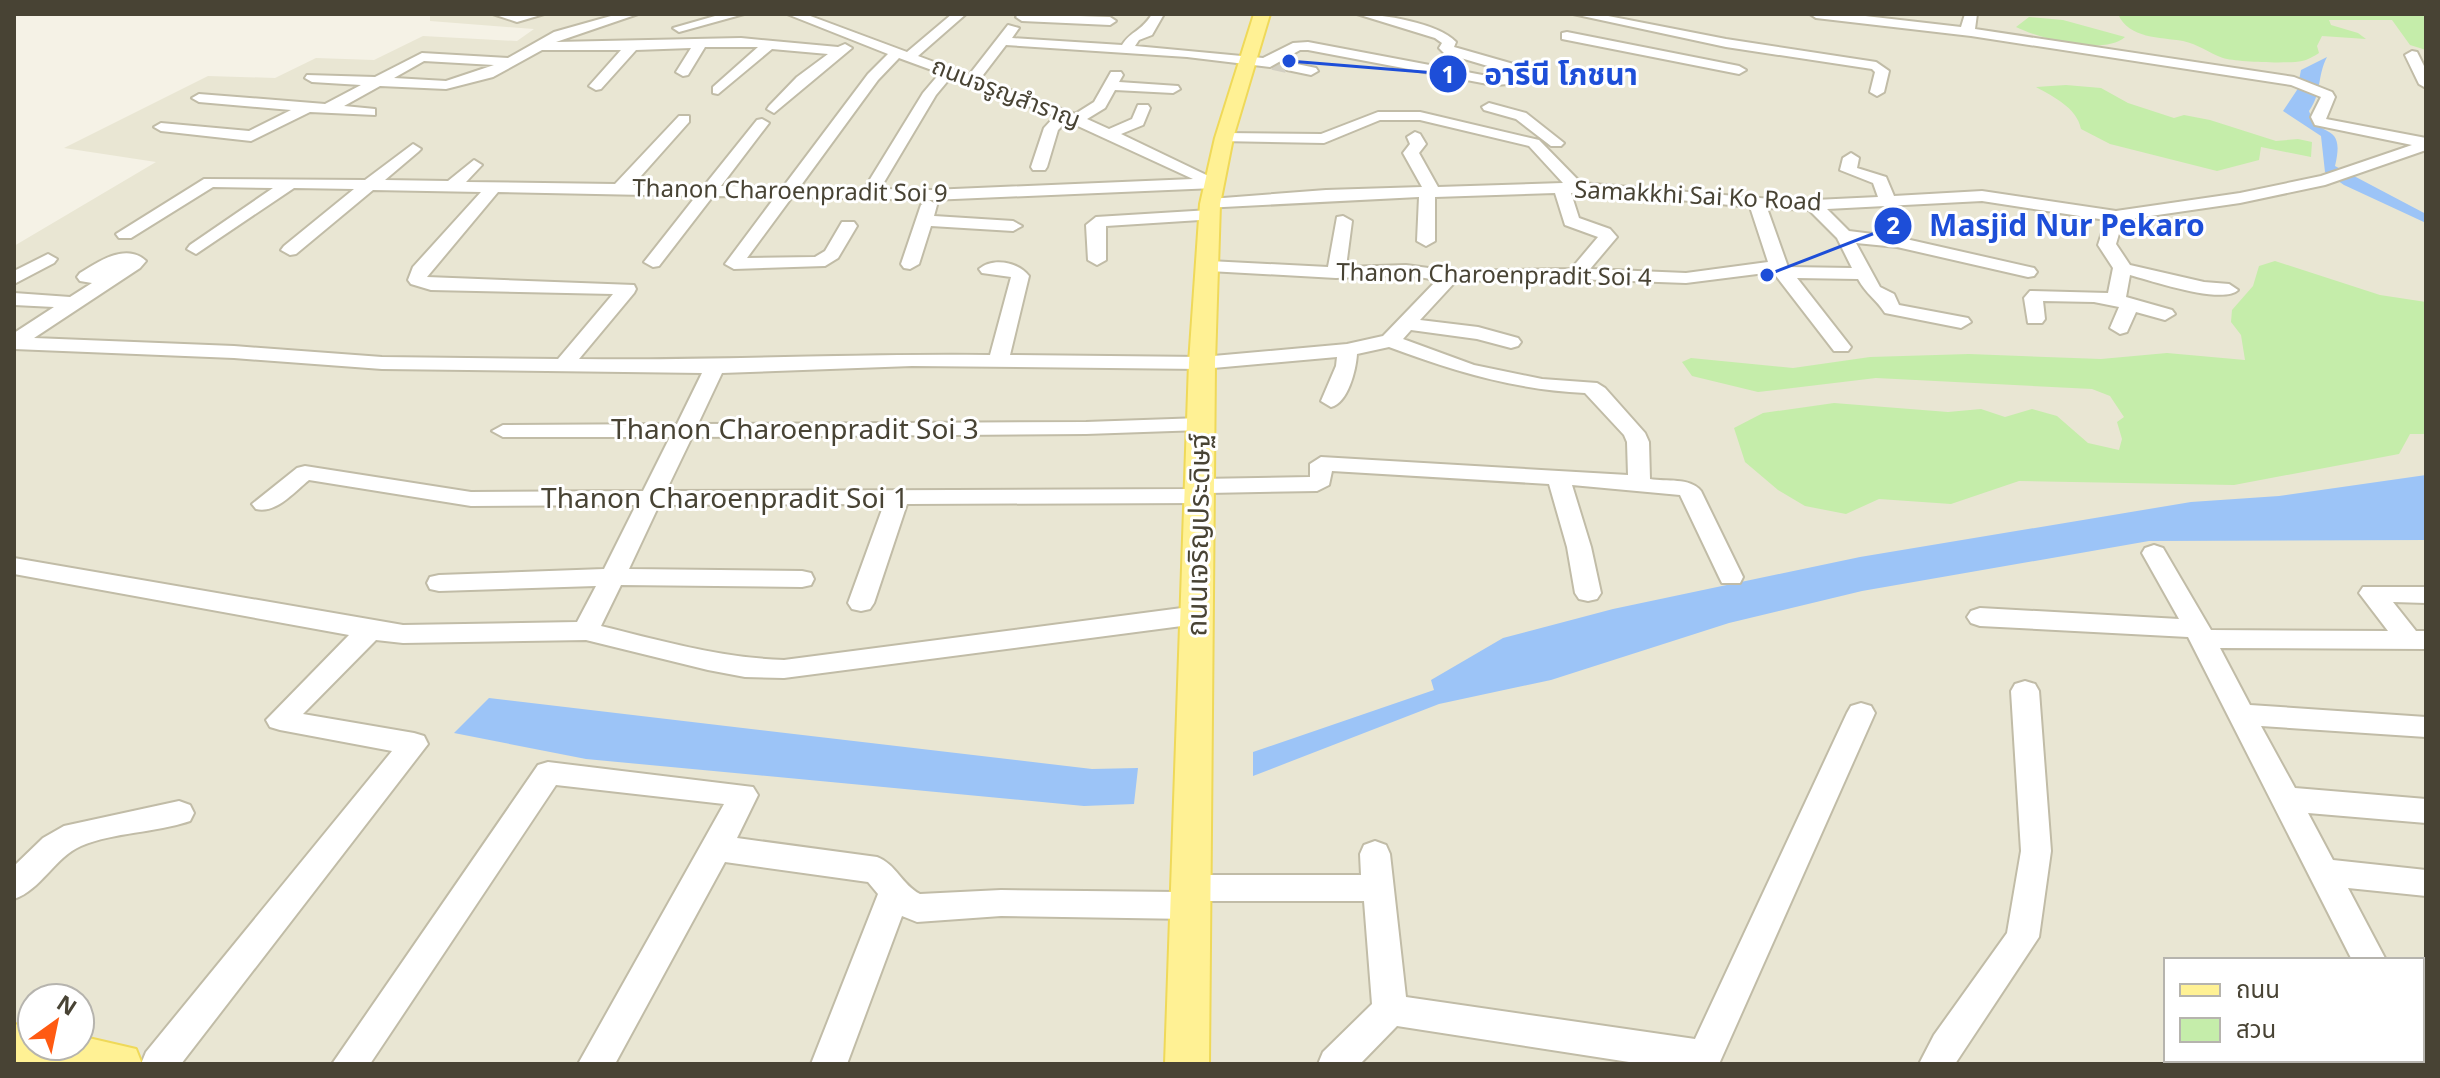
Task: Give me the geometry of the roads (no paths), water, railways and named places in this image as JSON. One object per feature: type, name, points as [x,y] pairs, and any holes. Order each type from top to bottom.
[{"type":"main road","name":"ถนนเจริญประดิษฐ์","points":[[1187,1064],[1202,363],[1211,200],[1224,138],[1265,57],[1262,14]]},
{"type":"main road","points":[[14,1044],[120,1064]]},
{"type":"street","points":[[499,14],[517,18],[538,14]]},
{"type":"street","points":[[312,78],[446,85],[471,80],[512,63],[559,35],[632,14]]},
{"type":"street","points":[[679,28],[738,14]]},
{"type":"street","name":"ถนนจรูญสำราญ","points":[[793,14],[1109,134],[1211,200]]},
{"type":"street","points":[[848,226],[832,254],[819,262],[734,264],[859,95],[904,54],[960,14]]},
{"type":"street","points":[[1127,48],[1134,37],[1147,32],[1158,14]]},
{"type":"street","points":[[1265,57],[1298,46],[1318,47],[1493,81],[1505,81],[1516,73],[1512,68],[1449,50],[1446,48],[1449,42],[1440,35],[1363,14]]},
{"type":"street","points":[[1579,14],[1876,66],[1882,71],[1877,92]]},
{"type":"street","points":[[1816,14],[1971,32],[2151,61],[2147,68],[2167,72],[2189,74],[2197,71],[2196,67],[2294,81],[2328,97],[2318,117],[2320,122],[2422,148]]},
{"type":"street","points":[[1971,14],[1967,27],[1971,32]]},
{"type":"street","points":[[972,80],[1023,15],[1110,21]]},
{"type":"street","points":[[1597,42],[1624,23]]},
{"type":"street","points":[[1567,36],[1739,70]]},
{"type":"street","points":[[1318,47],[1331,39],[1344,38]]},
{"type":"street","points":[[774,109],[802,80],[861,39]]},
{"type":"street","points":[[1003,41],[1333,62]]},
{"type":"street","points":[[539,45],[585,48],[701,43],[770,44],[840,51]]},
{"type":"street","points":[[683,72],[701,43]]},
{"type":"street","points":[[718,90],[770,44]]},
{"type":"street","points":[[596,86],[632,46]]},
{"type":"street","points":[[2412,55],[2426,84]]},
{"type":"street","points":[[327,109],[422,57],[512,63]]},
{"type":"street","points":[[1292,67],[1311,71]]},
{"type":"street","points":[[869,194],[930,93],[949,71]]},
{"type":"street","points":[[1039,167],[1051,128],[1100,105],[1113,80],[1173,89]]},
{"type":"street","points":[[424,102],[446,85]]},
{"type":"street","points":[[199,98],[370,112]]},
{"type":"street","points":[[1489,107],[1528,120],[1599,187]]},
{"type":"street","points":[[161,127],[251,136],[308,108]]},
{"type":"street","points":[[1109,134],[1138,122],[1143,108]]},
{"type":"street","points":[[1224,138],[1313,139],[1378,116],[1394,114],[1420,116],[1534,143],[1570,188],[1571,221],[1608,237],[1576,274]]},
{"type":"street","points":[[620,189],[684,119]]},
{"type":"street","points":[[653,262],[762,123]]},
{"type":"street","points":[[1415,137],[1418,144],[1411,153],[1430,191],[1426,241]]},
{"type":"street","name":"Samakkhi Sai Ko Road","points":[[1211,200],[1599,187],[1702,191],[1757,203],[1813,205],[1982,196],[2116,216],[2240,198],[2325,180],[2422,148]]},
{"type":"street","points":[[290,250],[413,149]]},
{"type":"street","points":[[1851,158],[1848,170],[1880,180],[1888,201]]},
{"type":"street","points":[[451,187],[474,165]]},
{"type":"street","name":"Thanon Charoenpradit Soi 9","points":[[125,234],[210,182],[1211,200]]},
{"type":"street","points":[[196,249],[288,185]]},
{"type":"street","points":[[493,188],[419,271],[417,280],[431,284],[627,289],[564,365]]},
{"type":"street","points":[[910,264],[926,221],[931,195]]},
{"type":"street","points":[[1097,260],[1095,225],[1211,200]]},
{"type":"street","points":[[1757,203],[1780,269],[1841,347]]},
{"type":"street","points":[[1813,205],[1844,236],[1873,290],[1887,298],[1895,311],[1961,322]]},
{"type":"street","points":[[2116,216],[2107,245],[2120,260],[2122,268],[2120,328]]},
{"type":"street","points":[[926,221],[1013,226]]},
{"type":"street","points":[[1336,273],[1343,221]]},
{"type":"street","points":[[1844,236],[1897,242],[2028,272]]},
{"type":"street","points":[[14,279],[48,259]]},
{"type":"street","name":"Thanon Charoenpradit Soi 4","points":[[1209,266],[1336,273],[1386,269],[1451,276],[1576,274],[1707,277],[1780,269],[1863,274]]},
{"type":"street","points":[[2122,268],[2204,288],[2229,290]]},
{"type":"street","points":[[988,269],[1012,269],[1020,276],[999,360]]},
{"type":"street","points":[[1390,341],[1451,276]]},
{"type":"street","points":[[14,342],[111,279]]},
{"type":"street","points":[[2035,319],[2033,298],[2037,295],[2094,296],[2165,314]]},
{"type":"street","points":[[14,299],[73,303]]},
{"type":"street","points":[[1405,324],[1478,333],[1511,342]]},
{"type":"street","points":[[14,342],[234,352],[382,363],[715,367],[999,360],[1202,363],[1347,350],[1390,341],[1469,370],[1542,385],[1590,387],[1634,433],[1638,442],[1639,482]]},
{"type":"street","points":[[1331,401],[1346,366],[1347,350]]},
{"type":"street","points":[[586,631],[715,367]]},
{"type":"street","name":"Thanon Charoenpradit Soi 3","points":[[503,431],[1086,428],[1201,424]]},
{"type":"street","name":"Thanon Charoenpradit Soi 1","points":[[264,504],[305,473],[471,499],[898,497],[1200,491],[1317,484],[1321,480],[1321,464],[1559,478]]},
{"type":"street","points":[[1588,593],[1579,547],[1559,478],[1639,482],[1650,487],[1690,491],[1731,577]]},
{"type":"street","points":[[861,603],[898,497]]},
{"type":"street","points":[[2154,553],[2200,634],[2368,958]]},
{"type":"street","points":[[14,566],[403,634],[586,631],[745,668],[784,669],[1197,615]]},
{"type":"street","points":[[439,583],[612,577],[802,579]]},
{"type":"street","points":[[2417,639],[2372,593],[2426,595]]},
{"type":"street","points":[[1980,617],[2200,634],[2417,639]]},
{"type":"street","points":[[159,1064],[414,744],[280,720],[370,630]]},
{"type":"street","points":[[1937,1064],[1946,1046],[2023,937],[2036,851],[2025,691]]},
{"type":"street","points":[[1390,1010],[1702,1061],[1861,713]]},
{"type":"street","points":[[2240,714],[2426,727]]},
{"type":"street","points":[[350,1064],[548,773],[743,795],[717,848],[596,1064]]},
{"type":"street","points":[[2283,799],[2426,811]]},
{"type":"street","points":[[14,886],[54,847],[75,835],[179,813]]},
{"type":"street","points":[[717,848],[877,870],[894,894],[917,908],[1378,888]]},
{"type":"street","points":[[1375,854],[1390,1010]]},
{"type":"street","points":[[2322,872],[2426,883]]},
{"type":"street","points":[[829,1064],[894,894]]},
{"type":"street","points":[[1336,1064],[1390,1010]]},
{"type":"water","points":[[2327,57],[2316,98],[2309,111],[2313,120],[2330,132],[2337,142],[2335,166],[2426,214],[2426,223],[2344,185],[2325,172],[2321,136],[2283,111],[2297,90],[2301,70]]},
{"type":"water","points":[[2426,475],[2426,540],[2149,541],[1862,591],[1729,623],[1551,680],[1439,704],[1253,776],[1253,752],[1434,690],[1431,680],[1503,638],[1613,609],[1860,557],[2191,502],[2279,496]]},
{"type":"water","points":[[489,698],[1092,769],[1138,768],[1134,804],[1084,806],[586,759],[454,733]]},
{"type":"tunnel","points":[[1273,63],[1292,67]]},
{"type":"place","name":"อารีนี โภชนา","points":[[1289,61]]},
{"type":"place","name":"Masjid Nur Pekaro","points":[[1767,275]]}]
